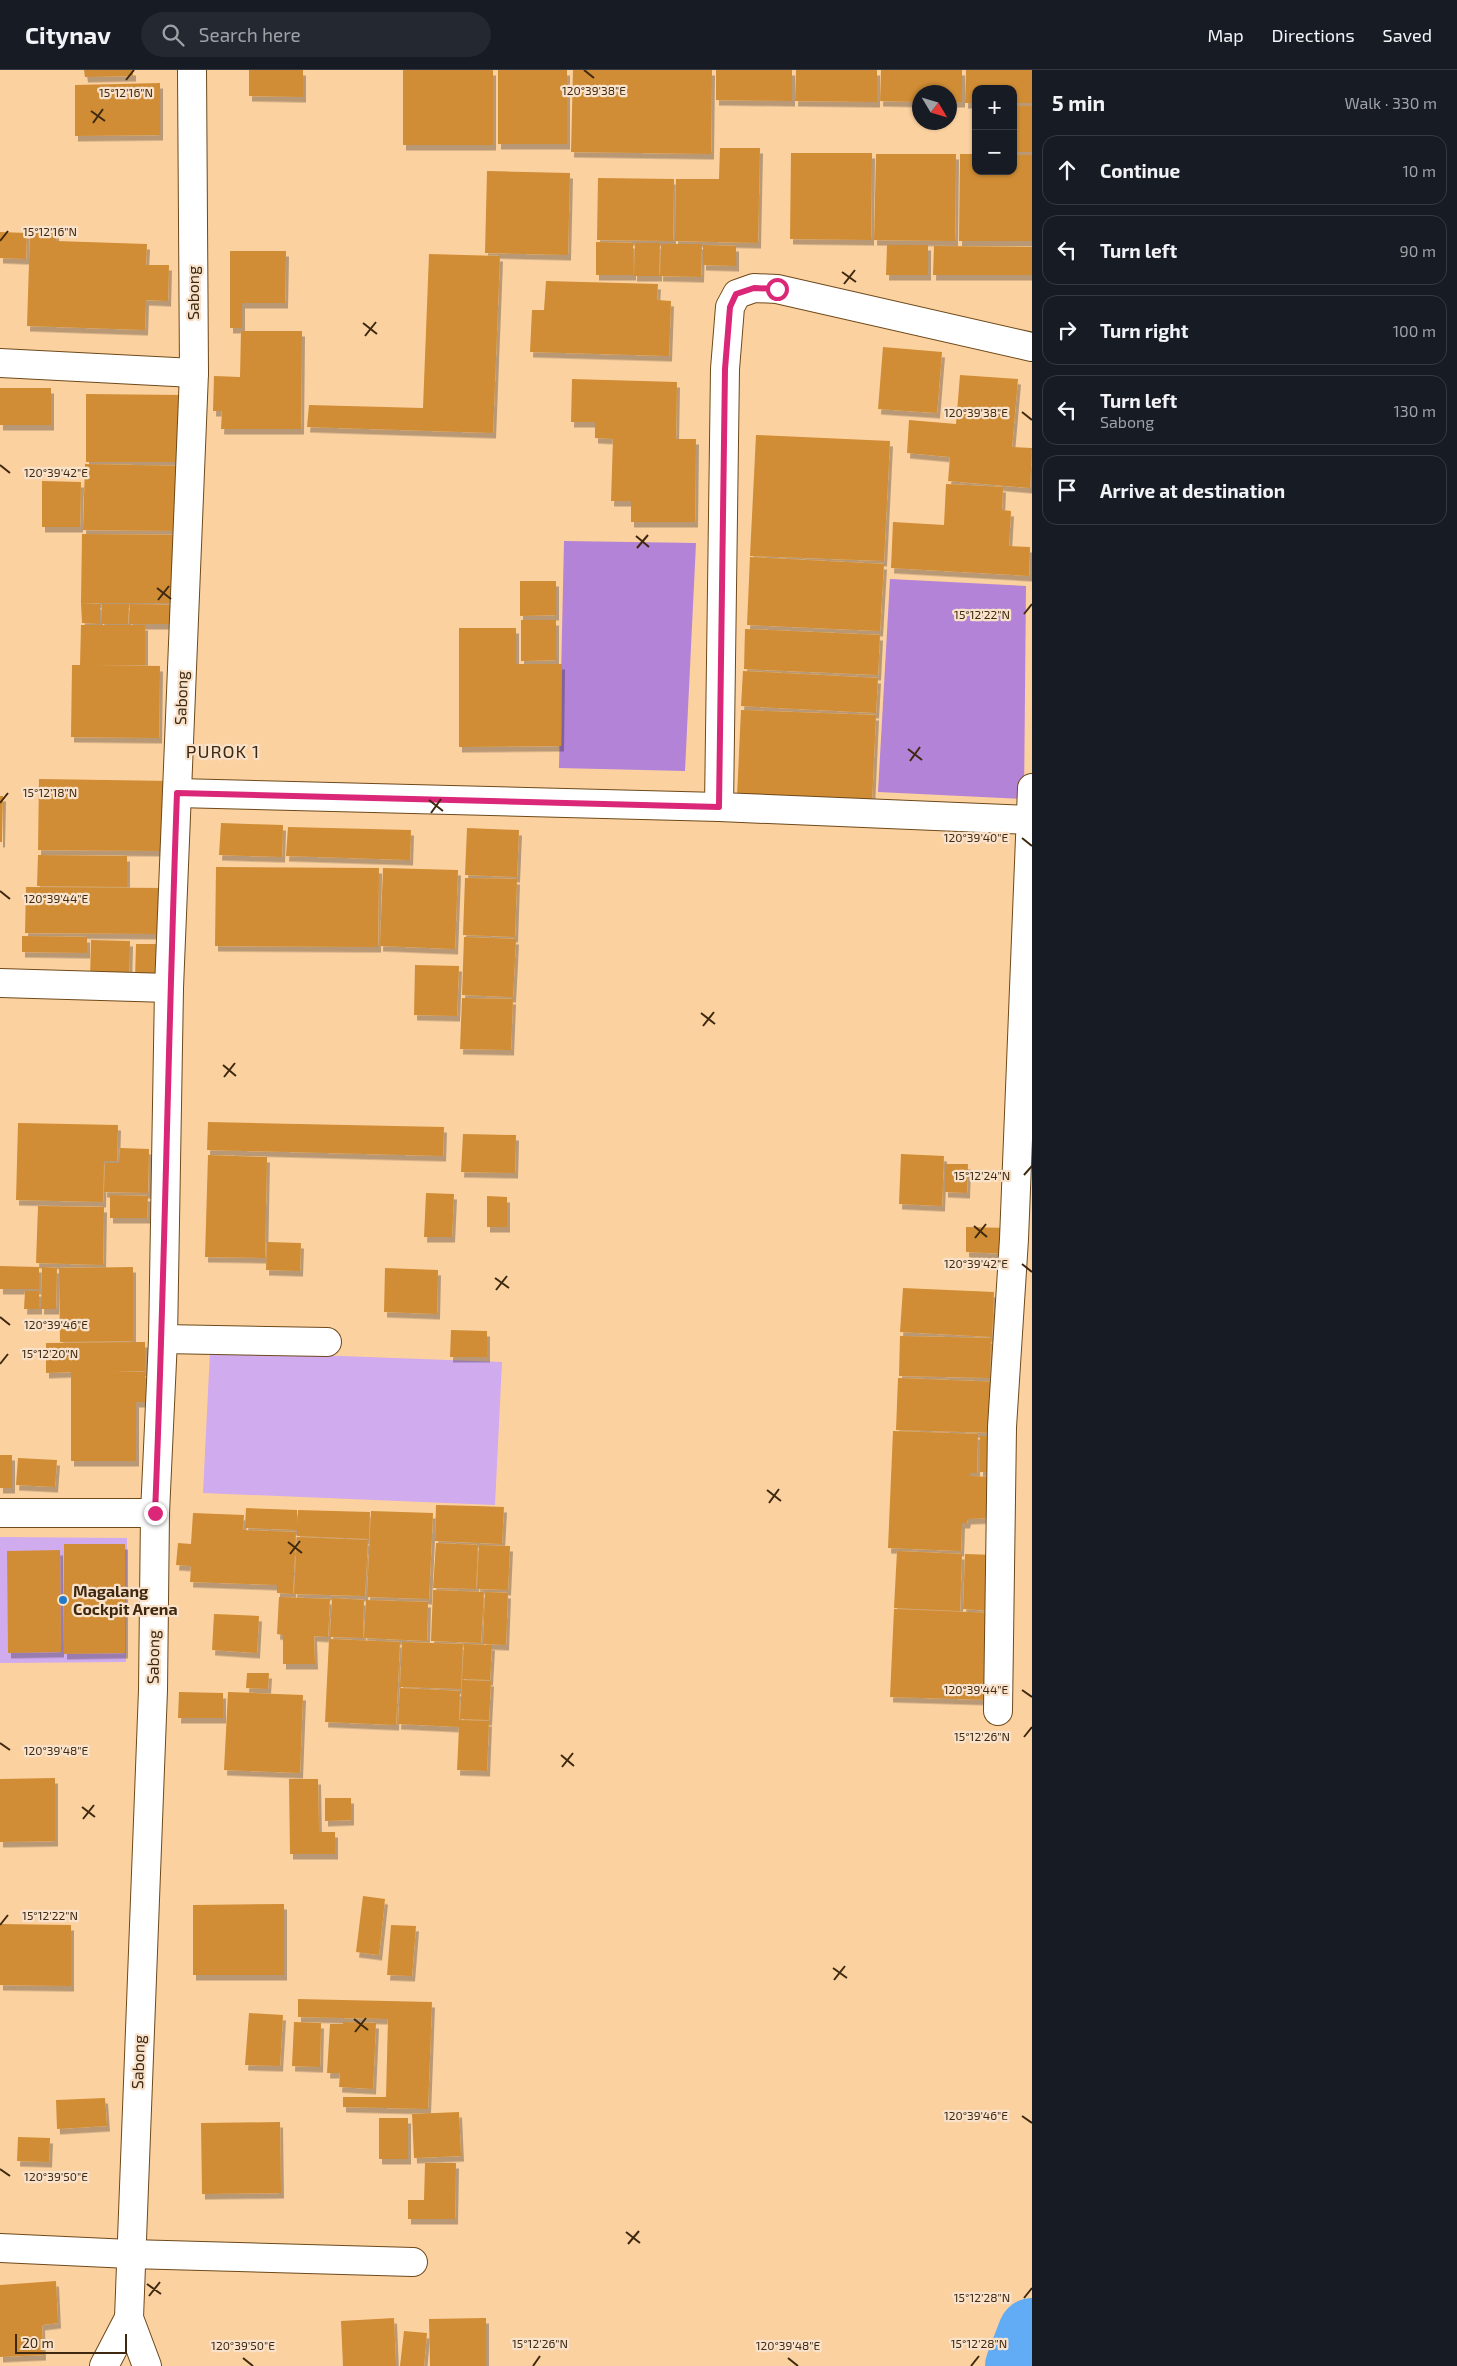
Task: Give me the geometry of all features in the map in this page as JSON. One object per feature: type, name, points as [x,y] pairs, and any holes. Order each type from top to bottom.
[{"type":"street","name":"Sabong","points":[[129,2318],[153,1690],[155,1513],[163,1339],[169,988],[194,372],[192,70]]},
{"type":"street","points":[[719,807],[725,369],[730,307],[736,294],[754,288],[777,289],[1032,347]]},
{"type":"street","points":[[0,363],[194,372]]},
{"type":"street","points":[[998,1711],[1002,1427],[1014,1239],[1032,788]]},
{"type":"street","points":[[177,793],[719,807],[1032,820]]},
{"type":"street","points":[[0,983],[169,988]]},
{"type":"street","points":[[163,1339],[328,1342]]},
{"type":"street","points":[[0,1513],[155,1513]]},
{"type":"street","points":[[0,2248],[130,2254],[413,2262]]},
{"type":"street","points":[[104,2366],[129,2318]]},
{"type":"street","points":[[129,2318],[147,2366]]},
{"type":"shaded area","points":[[564,541],[696,543],[685,771],[559,768]]},
{"type":"shaded area","points":[[890,579],[1026,586],[1024,799],[878,792]]},
{"type":"shaded area","points":[[210,1351],[502,1362],[495,1505],[203,1493]]},
{"type":"shaded area","name":"Magalang Cockpit Arena","points":[[0,1537],[127,1538],[126,1662],[0,1663]]},
{"type":"building","points":[[84,70],[133,70],[133,76],[85,77]]},
{"type":"building","points":[[249,70],[303,70],[303,97],[249,96]]},
{"type":"building","points":[[403,70],[493,70],[493,145],[403,145]]},
{"type":"building","points":[[498,70],[567,70],[567,144],[498,144]]},
{"type":"building","points":[[573,70],[712,70],[711,154],[571,152]]},
{"type":"building","points":[[716,70],[792,70],[792,101],[716,100]]},
{"type":"building","points":[[796,70],[877,70],[877,102],[795,101]]},
{"type":"building","points":[[881,70],[962,70],[962,102],[957,102],[957,85],[912,85],[912,102],[880,101]]},
{"type":"building","points":[[966,70],[1032,70],[1032,103],[1017,103],[1017,85],[972,85],[972,103],[965,103]]},
{"type":"building","points":[[160,83],[160,135],[75,136],[75,85]]},
{"type":"building","points":[[1017,106],[1032,106],[1032,152],[1017,152]]},
{"type":"building","points":[[720,148],[760,148],[758,243],[675,241],[676,179],[719,179]]},
{"type":"building","points":[[791,153],[872,153],[871,240],[790,239]]},
{"type":"building","points":[[876,154],[956,154],[955,241],[874,240]]},
{"type":"building","points":[[960,154],[972,154],[972,175],[1017,175],[1017,155],[1032,155],[1032,241],[959,241]]},
{"type":"building","points":[[487,171],[570,173],[568,255],[485,253]]},
{"type":"building","points":[[598,178],[674,179],[673,241],[597,240]]},
{"type":"building","points":[[0,232],[27,233],[26,259],[0,258]]},
{"type":"building","points":[[30,232],[56,233],[56,241],[147,244],[146,265],[169,265],[168,301],[146,300],[145,330],[27,326]]},
{"type":"building","points":[[596,242],[633,243],[633,275],[596,275]]},
{"type":"building","points":[[635,243],[660,243],[659,276],[634,276]]},
{"type":"building","points":[[661,244],[702,244],[701,277],[660,276]]},
{"type":"building","points":[[703,245],[736,246],[736,266],[703,265]]},
{"type":"building","points":[[887,245],[928,245],[928,275],[886,275]]},
{"type":"building","points":[[934,246],[1032,247],[1032,275],[933,275]]},
{"type":"building","points":[[230,251],[286,251],[285,303],[242,303],[242,328],[230,328]]},
{"type":"building","points":[[429,254],[500,256],[493,433],[307,427],[309,405],[423,408]]},
{"type":"building","points":[[546,281],[658,284],[657,300],[671,301],[669,356],[530,352],[532,310],[544,310]]},
{"type":"building","points":[[241,331],[302,331],[301,429],[221,429],[222,411],[213,411],[214,376],[240,377]]},
{"type":"building","points":[[883,347],[942,352],[937,413],[878,409]]},
{"type":"building","points":[[960,375],[1018,379],[1012,447],[1032,448],[1030,488],[948,481],[950,457],[907,453],[909,420],[956,424]]},
{"type":"building","points":[[572,379],[677,382],[676,439],[696,439],[695,522],[631,522],[631,501],[611,501],[613,439],[595,438],[595,422],[571,422]]},
{"type":"building","points":[[0,388],[51,388],[51,425],[0,425]]},
{"type":"building","points":[[86,394],[183,395],[183,462],[86,462]]},
{"type":"building","points":[[756,435],[890,441],[884,561],[750,556]]},
{"type":"building","points":[[85,464],[183,466],[181,531],[83,530]]},
{"type":"building","points":[[42,481],[81,482],[80,527],[42,527]]},
{"type":"building","points":[[946,484],[1003,487],[1002,510],[1011,511],[1009,546],[1030,547],[1029,576],[891,568],[893,522],[944,525]]},
{"type":"building","points":[[82,534],[181,535],[179,603],[81,603]]},
{"type":"building","points":[[750,557],[884,564],[880,631],[747,625]]},
{"type":"building","points":[[520,581],[556,581],[556,615],[520,616]]},
{"type":"building","points":[[81,603],[100,604],[100,624],[82,623]]},
{"type":"building","points":[[102,604],[129,604],[128,624],[101,624]]},
{"type":"building","points":[[130,604],[180,605],[180,624],[129,624]]},
{"type":"building","points":[[521,620],[556,620],[556,660],[521,661]]},
{"type":"building","points":[[81,625],[145,625],[145,665],[94,665],[160,666],[159,738],[71,737],[72,665],[80,665]]},
{"type":"building","points":[[459,628],[516,628],[516,664],[562,664],[561,746],[459,747]]},
{"type":"building","points":[[745,629],[880,635],[878,675],[744,669]]},
{"type":"building","points":[[743,671],[878,678],[876,713],[741,706]]},
{"type":"building","points":[[741,710],[876,715],[872,802],[737,796]]},
{"type":"building","points":[[39,779],[173,781],[172,851],[38,850]]},
{"type":"building","points":[[0,796],[3,796],[2,842],[0,842]]},
{"type":"building","points":[[221,823],[283,825],[282,857],[219,855]]},
{"type":"building","points":[[288,827],[411,830],[410,860],[286,856]]},
{"type":"building","points":[[467,828],[519,830],[517,877],[465,875]]},
{"type":"building","points":[[38,855],[127,856],[127,887],[37,886]]},
{"type":"building","points":[[216,867],[379,868],[378,947],[215,946]]},
{"type":"building","points":[[383,868],[458,870],[455,949],[380,946]]},
{"type":"building","points":[[465,878],[517,879],[515,937],[463,935]]},
{"type":"building","points":[[26,887],[164,888],[163,934],[25,933]]},
{"type":"building","points":[[22,936],[87,937],[87,953],[22,952]]},
{"type":"building","points":[[464,937],[516,939],[513,997],[462,995]]},
{"type":"building","points":[[91,940],[130,941],[129,980],[90,980]]},
{"type":"building","points":[[136,944],[162,944],[161,981],[135,980]]},
{"type":"building","points":[[415,965],[459,966],[457,1016],[414,1015]]},
{"type":"building","points":[[462,998],[513,999],[511,1050],[460,1049]]},
{"type":"building","points":[[208,1122],[444,1127],[443,1156],[207,1150]]},
{"type":"building","points":[[18,1123],[118,1125],[117,1161],[104,1161],[103,1202],[16,1200]]},
{"type":"building","points":[[463,1134],[516,1135],[515,1173],[461,1172]]},
{"type":"building","points":[[120,1148],[149,1149],[148,1193],[104,1192],[105,1163],[119,1163]]},
{"type":"building","points":[[901,1154],[944,1156],[942,1206],[899,1204]]},
{"type":"building","points":[[208,1155],[267,1157],[265,1258],[205,1257]]},
{"type":"building","points":[[945,1164],[968,1164],[967,1193],[945,1192]]},
{"type":"building","points":[[426,1193],[454,1194],[452,1237],[424,1237]]},
{"type":"building","points":[[110,1195],[148,1196],[147,1218],[110,1218]]},
{"type":"building","points":[[487,1196],[507,1197],[507,1227],[487,1227]]},
{"type":"building","points":[[38,1206],[104,1207],[103,1265],[36,1263]]},
{"type":"building","points":[[966,1227],[1010,1228],[1009,1254],[966,1252]]},
{"type":"building","points":[[267,1242],[301,1243],[300,1271],[266,1270]]},
{"type":"building","points":[[0,1266],[39,1267],[39,1289],[0,1289]]},
{"type":"building","points":[[42,1267],[57,1268],[56,1309],[41,1309]]},
{"type":"building","points":[[133,1267],[133,1341],[60,1342],[59,1268]]},
{"type":"building","points":[[385,1268],[438,1270],[437,1314],[384,1312]]},
{"type":"building","points":[[903,1288],[994,1292],[992,1337],[900,1332]]},
{"type":"building","points":[[25,1291],[39,1291],[39,1309],[24,1309]]},
{"type":"building","points":[[451,1330],[487,1331],[487,1357],[450,1357]]},
{"type":"building","points":[[900,1336],[991,1338],[990,1378],[899,1376]]},
{"type":"building","points":[[145,1342],[145,1371],[113,1372],[145,1372],[145,1402],[136,1402],[136,1461],[71,1461],[71,1372],[46,1373],[46,1343]]},
{"type":"building","points":[[898,1378],[1000,1382],[998,1433],[896,1430]]},
{"type":"building","points":[[893,1431],[978,1434],[977,1473],[970,1473],[970,1476],[992,1477],[992,1518],[968,1519],[967,1523],[962,1523],[961,1551],[888,1548]]},
{"type":"building","points":[[980,1436],[996,1436],[996,1472],[980,1472]]},
{"type":"building","points":[[0,1455],[12,1455],[12,1488],[0,1488]]},
{"type":"building","points":[[18,1458],[57,1460],[55,1487],[16,1485]]},
{"type":"building","points":[[436,1505],[504,1507],[502,1544],[435,1541]]},
{"type":"building","points":[[246,1508],[297,1510],[297,1524],[298,1510],[370,1512],[369,1539],[297,1536],[297,1530],[245,1528]]},
{"type":"building","points":[[371,1511],[433,1513],[429,1599],[367,1597]]},
{"type":"building","points":[[193,1513],[244,1515],[243,1530],[296,1532],[293,1594],[277,1593],[277,1585],[190,1582],[191,1566],[176,1565],[178,1543],[191,1544]]},
{"type":"building","points":[[297,1537],[368,1540],[365,1596],[294,1594]]},
{"type":"building","points":[[436,1543],[478,1545],[476,1589],[433,1588]]},
{"type":"building","points":[[64,1544],[125,1544],[125,1653],[64,1654]]},
{"type":"building","points":[[479,1545],[510,1546],[508,1590],[477,1589]]},
{"type":"building","points":[[60,1550],[61,1652],[8,1653],[7,1551]]},
{"type":"building","points":[[897,1551],[962,1554],[960,1611],[894,1608]]},
{"type":"building","points":[[965,1554],[995,1555],[993,1611],[963,1609]]},
{"type":"building","points":[[433,1590],[484,1592],[481,1643],[431,1641]]},
{"type":"building","points":[[485,1592],[508,1593],[506,1645],[483,1644]]},
{"type":"building","points":[[279,1597],[330,1599],[328,1637],[314,1636],[315,1664],[283,1664],[283,1635],[277,1634]]},
{"type":"building","points":[[332,1598],[364,1600],[363,1638],[330,1637]]},
{"type":"building","points":[[366,1600],[428,1602],[427,1641],[364,1638]]},
{"type":"building","points":[[894,1609],[993,1613],[990,1700],[890,1697]]},
{"type":"building","points":[[214,1614],[259,1616],[257,1653],[212,1650]]},
{"type":"building","points":[[329,1639],[400,1642],[396,1725],[325,1722]]},
{"type":"building","points":[[402,1642],[463,1644],[461,1689],[400,1687]]},
{"type":"building","points":[[464,1644],[492,1645],[490,1680],[462,1679]]},
{"type":"building","points":[[247,1673],[269,1673],[268,1689],[246,1688]]},
{"type":"building","points":[[462,1680],[491,1681],[489,1720],[460,1719]]},
{"type":"building","points":[[400,1688],[460,1691],[459,1720],[489,1721],[487,1771],[457,1770],[459,1727],[398,1724]]},
{"type":"building","points":[[179,1692],[223,1693],[223,1718],[178,1718]]},
{"type":"building","points":[[228,1692],[303,1695],[300,1773],[224,1770]]},
{"type":"building","points":[[55,1778],[55,1841],[0,1842],[0,1779]]},
{"type":"building","points":[[289,1779],[318,1779],[319,1832],[335,1832],[335,1854],[290,1854]]},
{"type":"building","points":[[325,1798],[351,1798],[351,1820],[325,1821]]},
{"type":"building","points":[[363,1896],[385,1899],[379,1955],[356,1952]]},
{"type":"building","points":[[284,1904],[284,1975],[193,1975],[193,1905]]},
{"type":"building","points":[[0,1924],[71,1925],[71,1986],[0,1985]]},
{"type":"building","points":[[391,1925],[416,1926],[412,1976],[387,1975]]},
{"type":"building","points":[[298,1999],[432,2002],[428,2109],[343,2107],[343,2097],[386,2097],[388,2019],[298,2017]]},
{"type":"building","points":[[249,2013],[283,2015],[280,2066],[245,2065]]},
{"type":"building","points":[[294,2022],[321,2023],[320,2067],[292,2066]]},
{"type":"building","points":[[343,2022],[376,2023],[373,2089],[339,2087],[340,2073],[327,2073],[330,2024],[343,2024]]},
{"type":"building","points":[[105,2098],[107,2126],[57,2129],[56,2100]]},
{"type":"building","points":[[459,2112],[461,2156],[414,2158],[412,2114]]},
{"type":"building","points":[[379,2118],[408,2118],[408,2159],[379,2159]]},
{"type":"building","points":[[280,2122],[281,2193],[202,2194],[201,2123]]},
{"type":"building","points":[[18,2137],[50,2138],[49,2162],[17,2161]]},
{"type":"building","points":[[425,2163],[456,2163],[455,2219],[408,2219],[408,2200],[424,2200]]},
{"type":"building","points":[[56,2281],[58,2323],[42,2325],[43,2355],[0,2357],[0,2285]]},
{"type":"building","points":[[394,2318],[396,2366],[343,2366],[341,2321]]},
{"type":"building","points":[[486,2318],[486,2366],[430,2366],[429,2319]]},
{"type":"building","points":[[404,2331],[427,2333],[424,2366],[400,2366]]},
{"type":"waterway","points":[[1019,2366],[1032,2332]]},
{"type":"place","name":"Magalang Cockpit Arena","points":[[63,1600]]},
{"type":"district","name":"PUROK 1","points":[[223,752]]},
{"type":"route","points":[[155,1513],[163,1339],[169,988],[177,793],[719,807],[725,369],[730,307],[736,294],[754,288],[777,289]]}]
